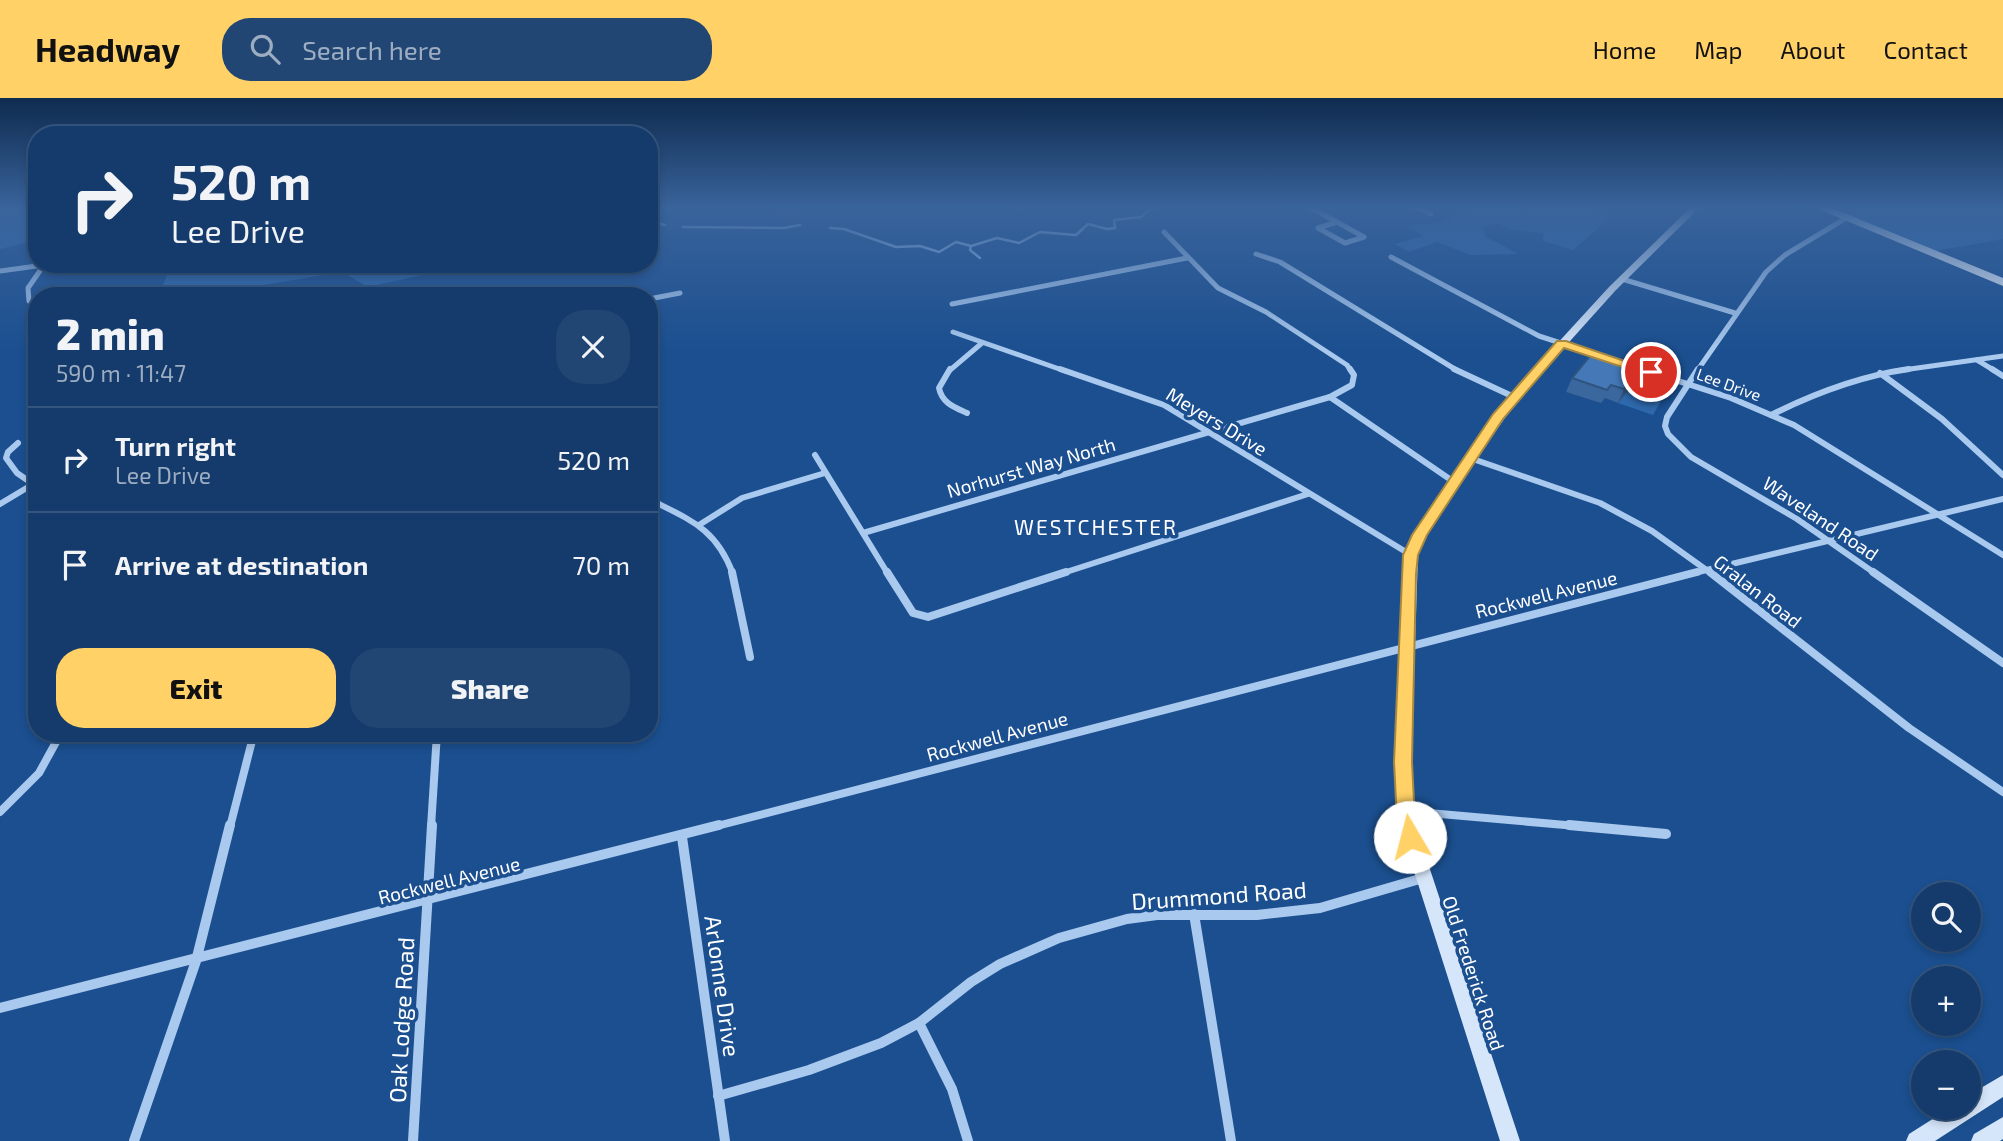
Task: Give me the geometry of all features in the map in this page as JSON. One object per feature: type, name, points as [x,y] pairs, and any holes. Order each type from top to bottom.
[{"type":"main road","points":[[1936,255],[2003,282]]},
{"type":"street","points":[[1184,255],[1218,288],[1266,312],[1351,369],[1354,375],[1352,386],[1330,397],[1454,482]]},
{"type":"street","points":[[1258,255],[1280,262],[1456,370],[1514,397]]},
{"type":"street","name":"Old Frederick Road","points":[[1510,1141],[1423,878],[1405,810],[1403,762],[1410,555],[1430,517],[1514,397],[1561,343],[1647,255]]},
{"type":"street","name":"Waveland Road","points":[[1788,255],[1776,262],[1754,285],[1667,417],[1665,426],[1672,440],[1691,457],[1770,502],[1828,540],[2003,663]]},
{"type":"street","name":"Lee Drive","points":[[1391,257],[1539,337],[1689,384],[1771,415],[1818,439],[2003,555]]},
{"type":"street","points":[[952,304],[1187,258]]},
{"type":"street","points":[[0,271],[28,267]]},
{"type":"street","points":[[1622,279],[1735,313]]},
{"type":"street","points":[[658,297],[680,293]]},
{"type":"street","name":"Meyers Drive","points":[[953,332],[1164,405],[1410,555]]},
{"type":"street","points":[[967,413],[946,401],[939,390],[939,383],[948,369],[982,343]]},
{"type":"street","points":[[1771,415],[1809,396],[1880,373],[2003,356]]},
{"type":"street","points":[[1976,360],[2003,376]]},
{"type":"street","points":[[1880,373],[1942,419],[2003,475]]},
{"type":"street","name":"Norhurst Way North","points":[[863,533],[1330,397]]},
{"type":"street","points":[[18,443],[8,452],[6,458],[17,473],[28,479]]},
{"type":"street","points":[[815,455],[907,606],[920,616],[938,616],[1308,494]]},
{"type":"street","name":"Gralan Road","points":[[1470,458],[1600,503],[1652,531],[1708,571],[1909,728],[2003,792]]},
{"type":"street","points":[[699,525],[742,498],[825,473]]},
{"type":"street","points":[[0,504],[28,487]]},
{"type":"street","name":"Rockwell Avenue","points":[[0,1008],[682,837],[1406,644],[2003,499]]},
{"type":"street","points":[[658,504],[699,525],[716,539],[727,557],[750,657]]},
{"type":"street","points":[[0,811],[39,773],[56,742]]},
{"type":"street","points":[[134,1141],[196,961],[252,742]]},
{"type":"street","name":"Oak Lodge Road","points":[[413,1141],[436,742]]},
{"type":"street","points":[[1405,810],[1666,834]]},
{"type":"street","name":"Arlonne Drive","points":[[682,837],[725,1141]]},
{"type":"street","name":"Drummond Road","points":[[718,1096],[846,1058],[919,1023],[971,982],[1000,964],[1059,938],[1127,919],[1194,914],[1257,915],[1320,908],[1423,878]]},
{"type":"street","points":[[1194,914],[1231,1141]]},
{"type":"street","points":[[919,1023],[952,1089],[968,1141]]},
{"type":"street","points":[[1981,1099],[2003,1085]]},
{"type":"street","points":[[1916,1141],[1948,1120]]},
{"type":"street","points":[[1981,1141],[2003,1127]]},
{"type":"shaded area","points":[[168,273],[336,273],[251,287],[162,287]]},
{"type":"shaded area","points":[[344,273],[432,273],[368,287]]},
{"type":"shaded area","points":[[1627,390],[1661,401],[1653,415],[1618,403]]},
{"type":"building","points":[[1594,351],[1605,355],[1603,357],[1642,369],[1624,389],[1611,385],[1607,390],[1572,378]]},
{"type":"waterway","points":[[976,255],[980,258]]},
{"type":"district","name":"WESTCHESTER","points":[[1096,526]]},
{"type":"route","points":[[1410,837],[1406,821],[1403,762],[1408,574],[1410,555],[1419,535],[1498,417],[1561,343],[1651,372]]}]
